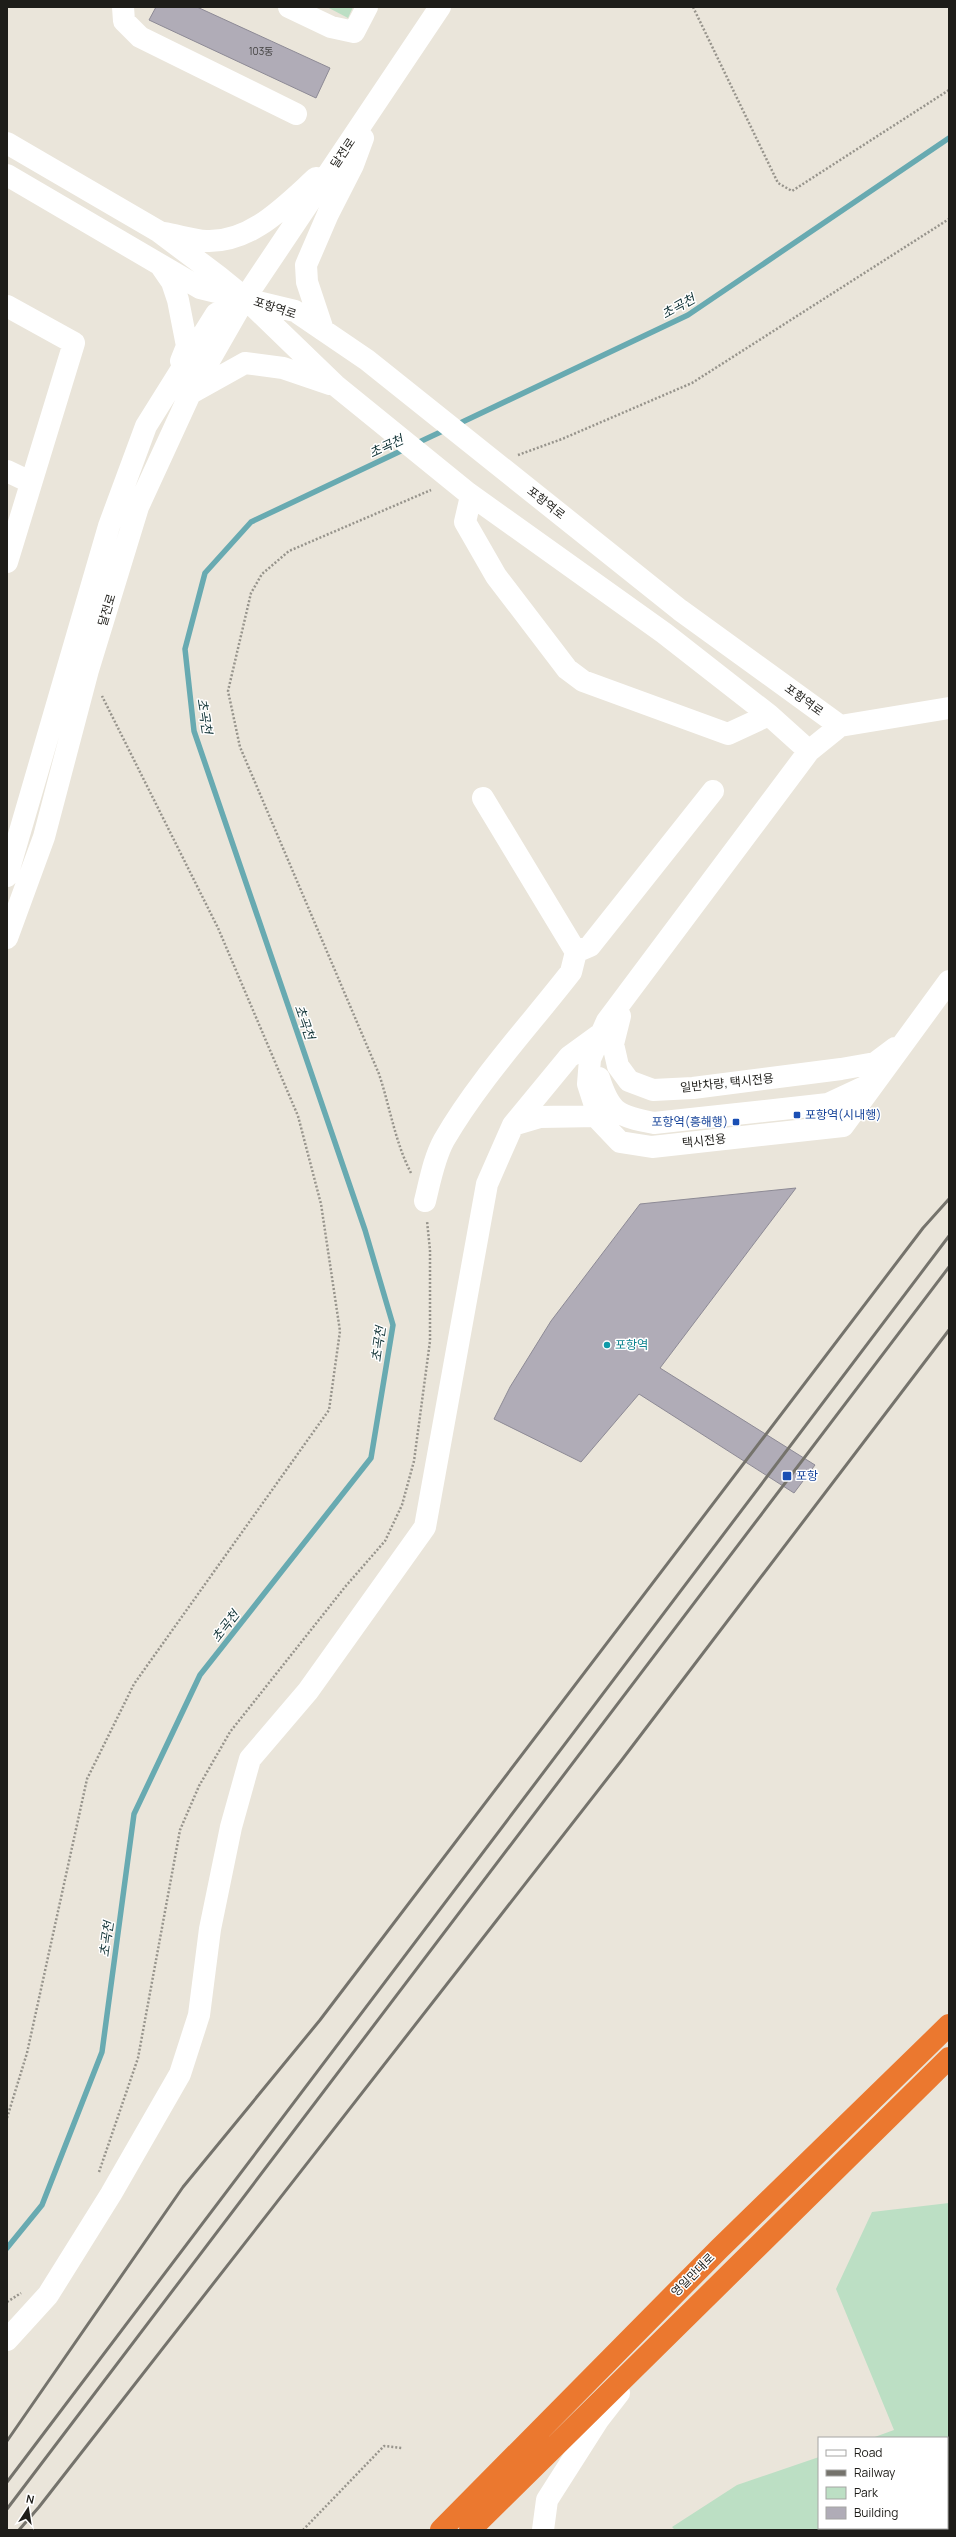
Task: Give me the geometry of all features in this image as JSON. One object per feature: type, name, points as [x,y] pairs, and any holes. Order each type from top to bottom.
[{"type":"highway","name":"영일만대로","points":[[441,2530],[719,2249],[949,2025]]},
{"type":"highway","name":"영일만대로","points":[[470,2530],[949,2058]]},
{"type":"street","points":[[123,7],[124,20],[140,37],[296,114]]},
{"type":"street","points":[[289,7],[332,27],[354,32],[367,7]]},
{"type":"street","name":"달전로","points":[[7,938],[44,837],[88,670],[138,507],[190,394],[245,298],[440,7]]},
{"type":"street","points":[[323,330],[307,282],[306,265],[316,239],[353,165],[374,107]]},
{"type":"street","name":"포항역로","points":[[7,143],[158,232],[245,298],[334,385],[469,494],[664,633],[769,715],[809,751]]},
{"type":"street","points":[[158,232],[206,241],[234,237],[269,221],[342,155]]},
{"type":"street","name":"포항역로","points":[[7,174],[200,288],[245,298],[295,312],[323,330],[367,360],[514,467],[680,610],[840,726]]},
{"type":"street","points":[[159,263],[172,282],[178,300],[187,346],[174,379]]},
{"type":"street","name":"달전로","points":[[7,876],[109,526],[146,426],[216,314],[245,298]]},
{"type":"street","points":[[7,306],[74,343],[30,482],[7,562]]},
{"type":"street","points":[[190,394],[245,363],[283,368],[334,385]]},
{"type":"street","points":[[7,471],[30,482]]},
{"type":"street","points":[[469,494],[465,522],[496,576],[562,663],[583,681],[728,734],[769,715]]},
{"type":"street","points":[[7,2340],[48,2295],[111,2194],[180,2074],[199,2015],[210,1929],[231,1828],[250,1759],[308,1691],[425,1527],[487,1184],[513,1125],[569,1057],[600,1038],[624,1000],[809,751],[840,726],[949,708]]},
{"type":"street","points":[[576,952],[590,946],[713,791]]},
{"type":"street","points":[[425,1201],[433,1168],[444,1141],[471,1099],[571,972],[576,952],[483,798]]},
{"type":"street","name":"택시전용","points":[[600,1038],[590,1059],[588,1084],[598,1116],[620,1142],[652,1146],[843,1126],[949,981]]},
{"type":"street","name":"일반차량, 택시전용","points":[[624,1000],[613,1044],[618,1066],[629,1081],[653,1090],[693,1088],[875,1063],[906,1040]]},
{"type":"street","points":[[600,1038],[598,1072],[606,1101],[626,1118],[654,1123],[828,1104],[855,1093],[877,1081]]},
{"type":"street","points":[[513,1125],[540,1117],[598,1116]]},
{"type":"street","points":[[543,2530],[547,2500],[598,2420],[650,2353]]},
{"type":"path","points":[[694,7],[778,183],[792,191],[949,90]]},
{"type":"path","points":[[514,467],[562,439],[692,383],[949,219]]},
{"type":"path","points":[[425,1201],[400,1152],[390,1109],[378,1074],[240,747],[228,691],[250,593],[262,574],[289,551],[436,488]]},
{"type":"path","points":[[7,2118],[27,2053],[87,1779],[134,1684],[329,1410],[340,1332],[321,1204],[298,1116],[218,928],[88,670]]},
{"type":"path","points":[[303,2530],[384,2446],[402,2448]]},
{"type":"green space","points":[[327,7],[353,7],[348,18]]},
{"type":"green space","points":[[949,2203],[949,2530],[675,2530],[672,2527],[737,2485],[818,2457],[818,2529],[948,2529],[948,2437],[875,2437],[894,2430],[836,2289],[872,2212]]},
{"type":"building","points":[[156,7],[197,7],[330,68],[316,98],[149,20]]},
{"type":"building","name":"포항역","points":[[796,1188],[660,1368],[815,1465],[794,1493],[639,1394],[581,1462],[494,1419],[510,1387],[551,1321],[640,1204]]},
{"type":"waterway","name":"초곡천","points":[[456,425],[688,315],[949,138]]},
{"type":"waterway","name":"초곡천","points":[[415,444],[447,429]]},
{"type":"waterway","name":"초곡천","points":[[7,2248],[42,2205],[102,2052],[134,1814],[200,1675],[371,1458],[393,1325],[365,1230],[194,731],[185,649],[205,573],[251,522],[405,449]]},
{"type":"railway","points":[[7,2441],[183,2187],[320,2020],[923,1228],[949,1199]]},
{"type":"railway","points":[[7,2482],[949,1236]]},
{"type":"railway","points":[[7,2509],[949,1267]]},
{"type":"railway","points":[[19,2530],[39,2507],[621,1761],[949,1330]]},
{"type":"place","name":"포항역(시내행)","points":[[797,1115]]},
{"type":"place","name":"포항역(흥해행)","points":[[736,1122]]},
{"type":"place","name":"포항역","points":[[607,1345]]},
{"type":"place","name":"포항","points":[[787,1476]]}]
